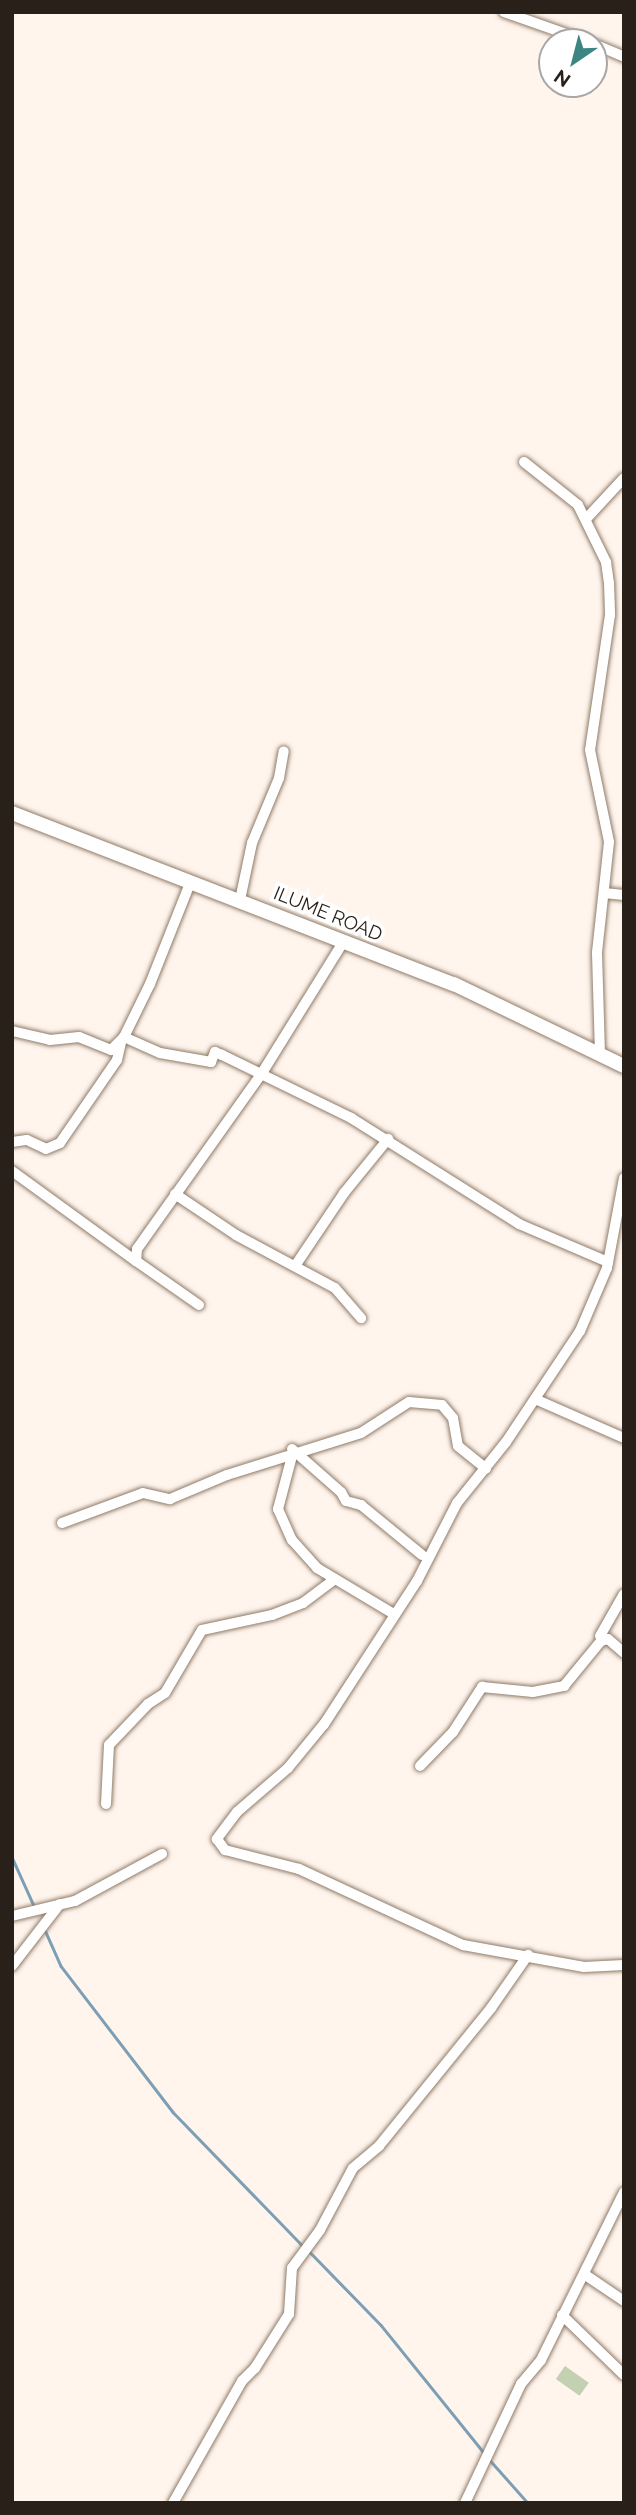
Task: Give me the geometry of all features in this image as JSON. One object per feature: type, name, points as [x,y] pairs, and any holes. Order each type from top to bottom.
[{"type":"street","points":[[504,12],[549,28]]},
{"type":"street","points":[[524,461],[563,490],[586,519],[606,562],[609,592],[590,750],[609,842],[597,953],[600,1054]]},
{"type":"street","points":[[586,519],[624,478]]},
{"type":"street","points":[[240,900],[252,843],[279,778],[284,751]]},
{"type":"street","name":"ILUME ROAD","points":[[12,813],[454,984],[624,1066]]},
{"type":"street","points":[[12,1142],[27,1140],[46,1149],[60,1143],[117,1060],[122,1040],[150,984],[191,881]]},
{"type":"street","points":[[604,893],[624,895]]},
{"type":"street","points":[[136,1261],[137,1249],[262,1073],[344,941]]},
{"type":"street","points":[[12,1031],[50,1040],[79,1037],[111,1050],[122,1040]]},
{"type":"street","points":[[122,1040],[159,1053],[211,1062],[215,1052],[262,1073],[388,1139],[420,1165],[519,1224],[608,1262]]},
{"type":"street","points":[[295,1266],[344,1193],[388,1139]]},
{"type":"street","points":[[12,1171],[199,1305]]},
{"type":"street","points":[[624,1178],[608,1262],[580,1331],[486,1469],[457,1503],[417,1581],[324,1724],[288,1768],[237,1812],[218,1843],[225,1850],[299,1869],[463,1945],[584,1967],[624,1965]]},
{"type":"street","points":[[175,1194],[236,1235],[335,1288],[361,1318]]},
{"type":"street","points":[[535,1399],[624,1438]]},
{"type":"street","points":[[62,1523],[143,1493],[170,1499],[292,1451],[361,1433],[409,1402],[430,1403],[449,1412],[458,1447],[486,1469]]},
{"type":"street","points":[[292,1451],[346,1501],[360,1505],[422,1555]]},
{"type":"street","points":[[292,1451],[278,1508],[301,1553],[335,1579],[394,1614]]},
{"type":"street","points":[[106,1804],[109,1745],[148,1704],[165,1693],[202,1630],[272,1615],[303,1603],[335,1579]]},
{"type":"street","points":[[600,1636],[624,1594]]},
{"type":"street","points":[[420,1766],[453,1732],[482,1687],[533,1692],[564,1686],[601,1641],[608,1639],[624,1653]]},
{"type":"street","points":[[12,1916],[75,1901],[162,1854]]},
{"type":"street","points":[[12,1966],[60,1904]]},
{"type":"street","points":[[173,2503],[242,2381],[255,2368],[289,2314],[292,2268],[320,2230],[353,2168],[379,2146],[491,2008],[528,1955]]},
{"type":"street","points":[[465,2503],[521,2384],[541,2360],[624,2192]]},
{"type":"street","points":[[583,2274],[624,2301]]},
{"type":"street","points":[[562,2315],[624,2375]]},
{"type":"green space","points":[[565,2366],[589,2383],[580,2396],[556,2379]]},
{"type":"waterway","points":[[12,1857],[35,1908]]},
{"type":"waterway","points":[[45,1930],[61,1966],[173,2112],[303,2246]]},
{"type":"waterway","points":[[308,2250],[381,2325],[485,2454]]},
{"type":"waterway","points":[[489,2459],[528,2503]]}]
